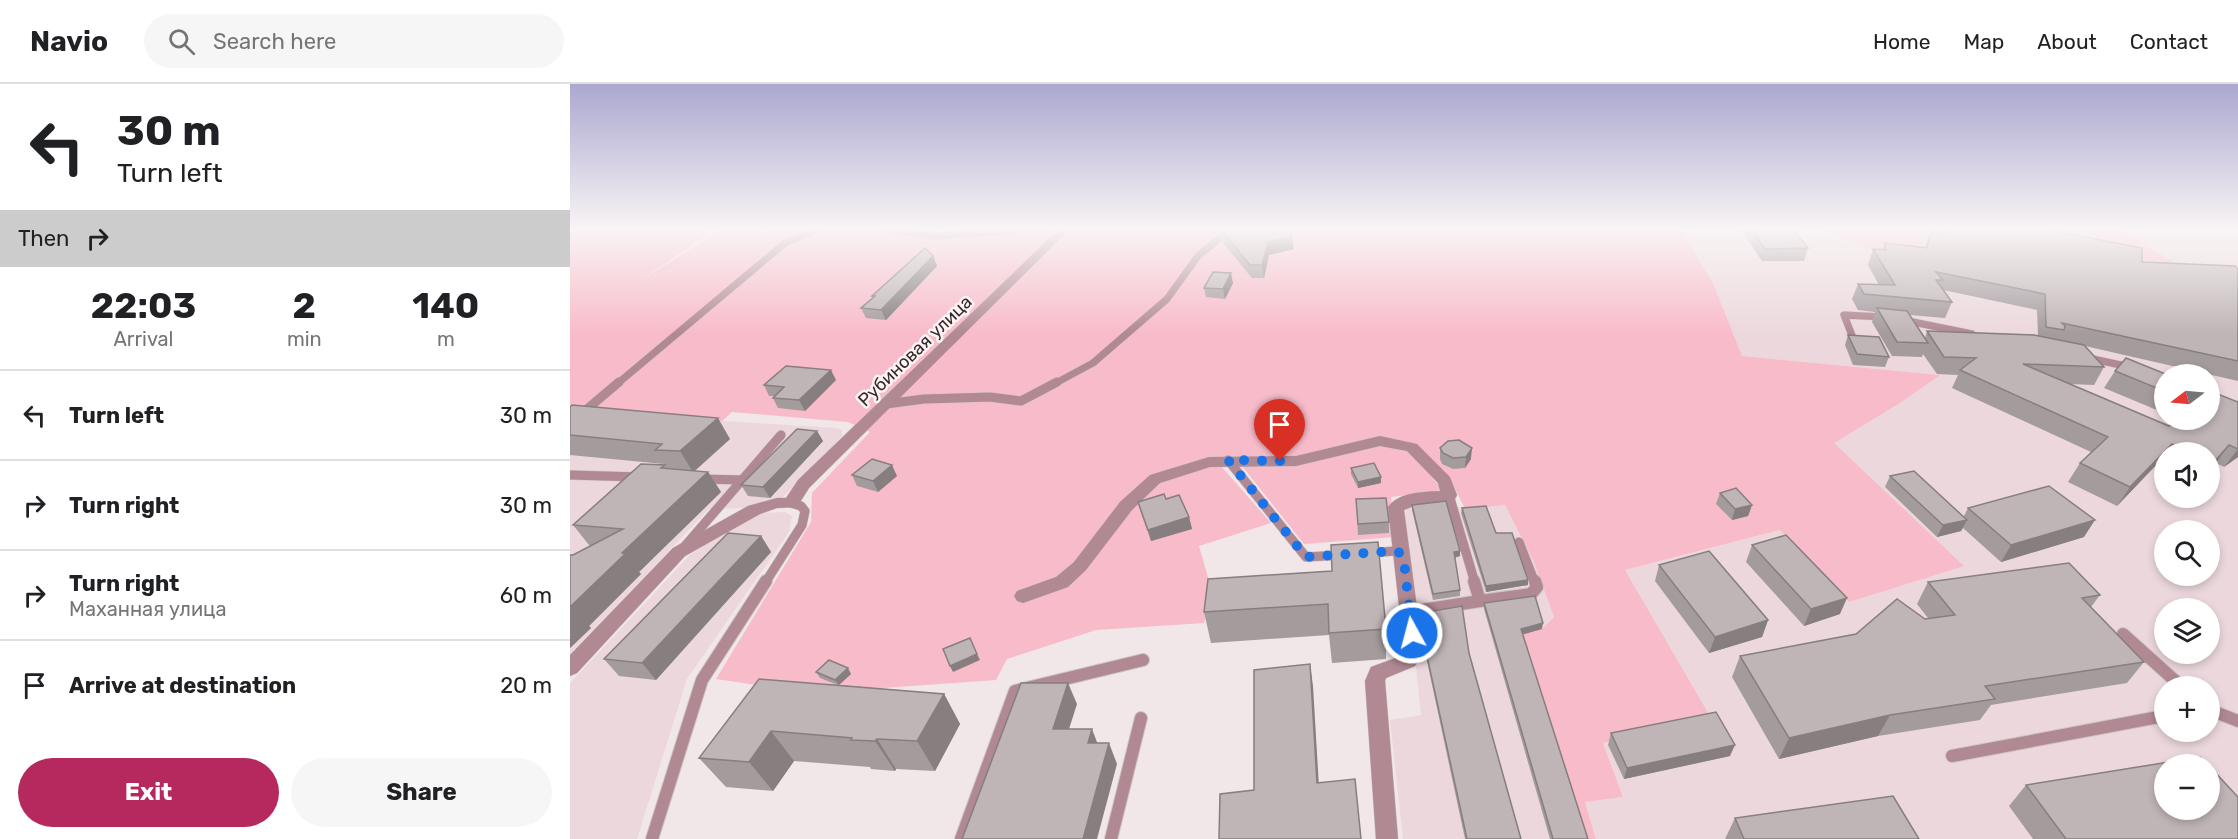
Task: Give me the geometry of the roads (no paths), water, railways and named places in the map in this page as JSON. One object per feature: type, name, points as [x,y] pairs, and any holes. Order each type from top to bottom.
[{"type":"street","name":"Рубиновая улица","points":[[791,503],[803,484],[1030,263]]},
{"type":"street","points":[[1023,596],[1062,582],[1080,566],[1126,506],[1155,479],[1209,462],[1296,461],[1380,441],[1412,447],[1445,481],[1449,495],[1415,498],[1396,507],[1414,653],[1408,661],[1378,673],[1375,681],[1388,839]]},
{"type":"street","points":[[570,668],[680,552],[754,510],[777,503],[791,503]]},
{"type":"lane","points":[[586,410],[761,263]]},
{"type":"lane","points":[[886,404],[924,399],[990,397],[1022,401],[1093,363],[1167,299],[1192,263]]},
{"type":"lane","points":[[1853,338],[1844,315],[1889,317],[1981,336]]},
{"type":"lane","points":[[2084,358],[2142,369]]},
{"type":"lane","points":[[680,552],[781,435]]},
{"type":"lane","points":[[1228,460],[1306,557],[1350,554]]},
{"type":"lane","points":[[570,475],[653,478]]},
{"type":"lane","points":[[689,479],[744,480]]},
{"type":"lane","points":[[1449,495],[1480,601]]},
{"type":"lane","points":[[652,839],[702,680],[802,525],[805,511],[801,506],[791,503]]},
{"type":"lane","points":[[1409,612],[1531,594],[1537,587],[1519,542]]},
{"type":"lane","points":[[1361,554],[1395,551],[1400,553]]},
{"type":"lane","points":[[2123,634],[2170,676]]},
{"type":"lane","points":[[961,839],[1015,691],[1143,660]]},
{"type":"lane","points":[[2220,714],[2238,721]]},
{"type":"lane","points":[[1111,839],[1141,718]]},
{"type":"lane","points":[[1952,756],[2154,718]]}]
